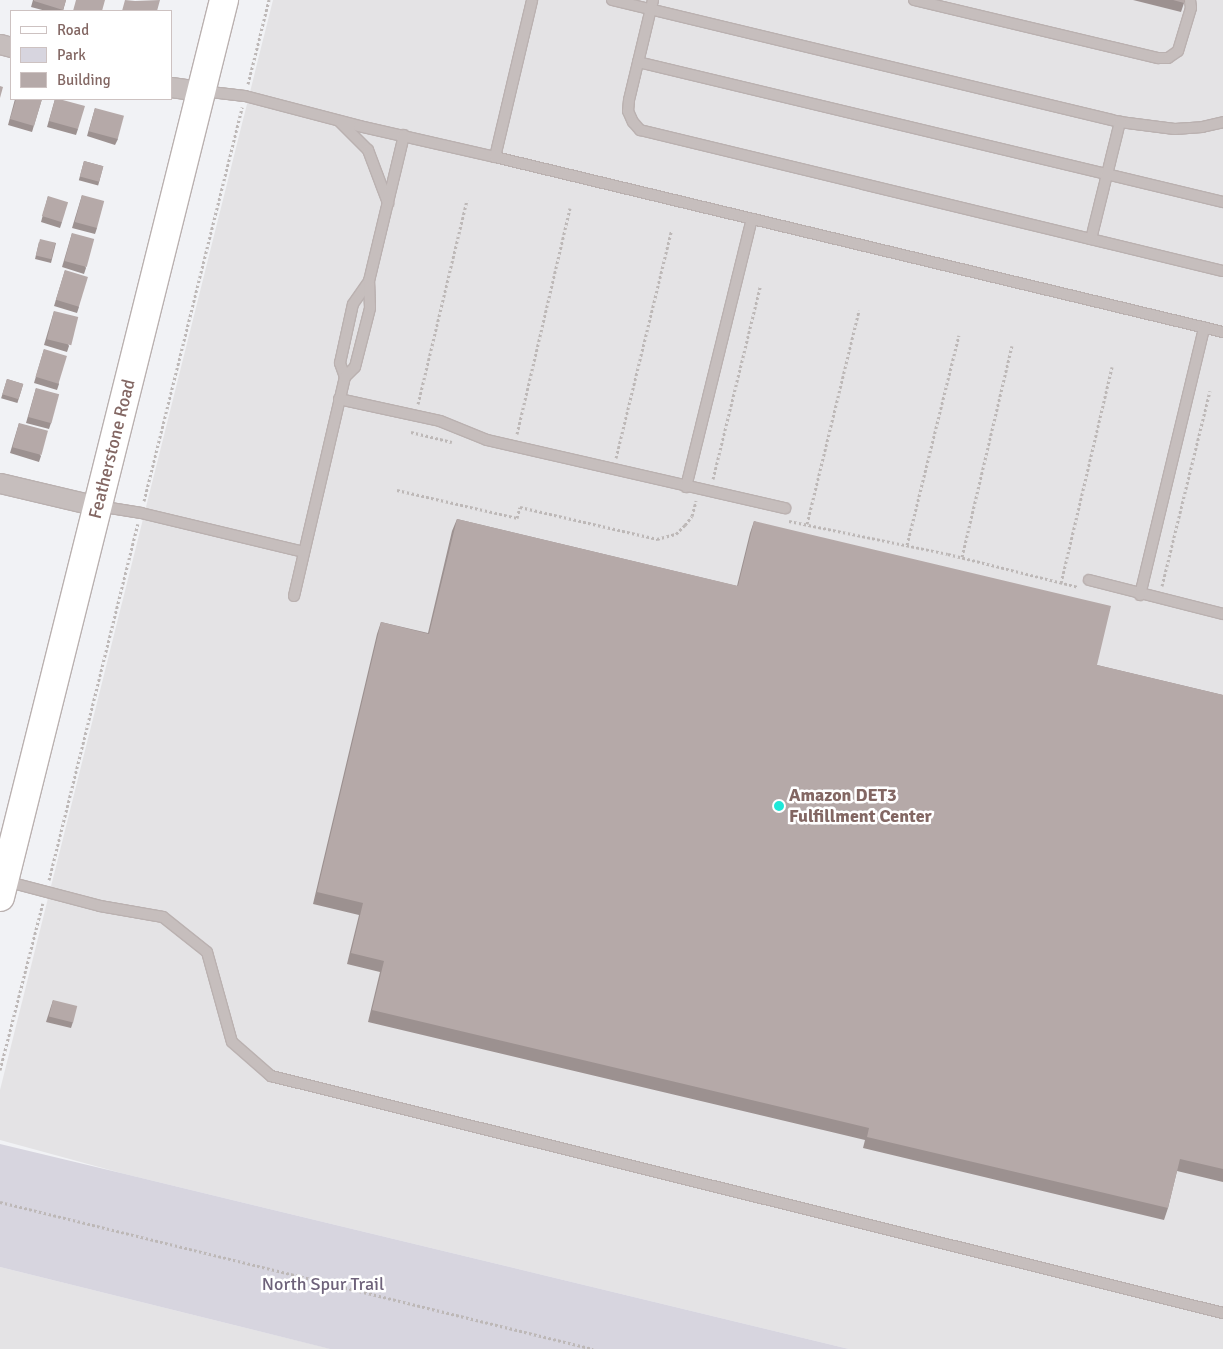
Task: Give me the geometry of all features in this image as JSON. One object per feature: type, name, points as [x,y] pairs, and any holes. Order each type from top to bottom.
[{"type":"street","name":"Featherstone Road","points":[[2,889],[224,0]]},
{"type":"street","points":[[172,87],[201,91]]},
{"type":"street","points":[[0,483],[97,506]]},
{"type":"lane","points":[[495,157],[532,0]]},
{"type":"lane","points":[[612,0],[652,5],[1120,122],[1175,129],[1202,127],[1223,122]]},
{"type":"lane","points":[[914,0],[1158,58],[1168,58],[1178,51],[1190,8],[1190,0]]},
{"type":"lane","points":[[652,5],[628,111],[633,122],[647,132],[1223,271]]},
{"type":"lane","points":[[638,62],[1223,202]]},
{"type":"lane","points":[[201,91],[245,96],[359,126],[404,135],[1223,332]]},
{"type":"lane","points":[[336,119],[368,150],[388,204]]},
{"type":"lane","points":[[1091,239],[1120,122]]},
{"type":"lane","points":[[345,377],[340,363],[353,304],[368,281],[404,135]]},
{"type":"lane","points":[[686,487],[752,219]]},
{"type":"lane","points":[[294,596],[339,399],[345,377],[355,367],[370,308],[368,281]]},
{"type":"lane","points":[[1140,595],[1204,328]]},
{"type":"lane","points":[[339,399],[440,421],[487,440],[686,487],[785,508]]},
{"type":"lane","points":[[97,506],[141,513],[303,552]]},
{"type":"lane","points":[[1090,580],[1140,595],[1223,614]]},
{"type":"lane","points":[[2,889],[163,917],[207,952],[232,1042],[271,1076],[1223,1313]]},
{"type":"path","points":[[254,60],[269,0]]},
{"type":"path","points":[[145,496],[236,133]]},
{"type":"path","points":[[417,407],[467,200]]},
{"type":"path","points":[[514,446],[570,208]]},
{"type":"path","points":[[613,470],[671,232]]},
{"type":"path","points":[[689,500],[707,504],[760,287]]},
{"type":"path","points":[[807,524],[859,310]]},
{"type":"path","points":[[907,545],[959,335]]},
{"type":"path","points":[[962,558],[1012,346]]},
{"type":"path","points":[[1061,583],[1112,367]]},
{"type":"path","points":[[1159,599],[1210,391]]},
{"type":"path","points":[[411,432],[457,443]]},
{"type":"path","points":[[397,490],[517,518],[520,507],[657,539],[676,534],[692,516],[696,501]]},
{"type":"path","points":[[780,519],[907,545],[1080,587]]},
{"type":"path","points":[[51,874],[136,531]]},
{"type":"path","points":[[0,1070],[42,908]]},
{"type":"path","points":[[0,1202],[593,1349]]},
{"type":"shaded area","points":[[273,0],[1223,0],[1223,1349],[849,1349],[121,1173],[0,1140],[0,1090]]},
{"type":"shaded area","points":[[0,1267],[331,1349],[0,1349]]},
{"type":"green space","name":"North Spur Trail","points":[[0,1144],[849,1349],[330,1349],[0,1267]]},
{"type":"building","points":[[34,0],[66,0],[63,10]]},
{"type":"building","points":[[76,0],[105,0],[102,10],[73,10]]},
{"type":"building","points":[[125,0],[160,0],[157,10],[122,10]]},
{"type":"building","points":[[1173,0],[1185,0],[1184,3]]},
{"type":"building","points":[[0,86],[3,87],[0,98]]},
{"type":"building","points":[[16,100],[42,100],[34,126],[10,119]]},
{"type":"building","points":[[55,100],[63,100],[85,106],[78,129],[49,121]]},
{"type":"building","points":[[95,108],[124,116],[118,139],[89,131]]},
{"type":"building","points":[[84,161],[103,166],[99,182],[80,176]]},
{"type":"building","points":[[82,195],[104,201],[97,228],[75,222]]},
{"type":"building","points":[[48,196],[68,202],[62,222],[42,216]]},
{"type":"building","points":[[72,233],[94,239],[87,267],[64,261]]},
{"type":"building","points":[[40,239],[56,243],[51,259],[36,255]]},
{"type":"building","points":[[65,270],[88,277],[79,307],[56,300]]},
{"type":"building","points":[[54,311],[78,317],[71,345],[47,339]]},
{"type":"building","points":[[44,349],[67,356],[58,384],[36,377]]},
{"type":"building","points":[[7,379],[23,384],[19,399],[2,394]]},
{"type":"building","points":[[36,388],[59,394],[51,423],[28,417]]},
{"type":"building","points":[[19,423],[48,431],[42,455],[13,447]]},
{"type":"building","name":"Amazon DET3 Fulfillment Center","points":[[457,519],[738,586],[754,521],[1111,606],[1097,665],[1223,695],[1223,1169],[1180,1159],[1168,1208],[867,1137],[869,1128],[372,1010],[384,961],[351,953],[363,903],[317,892],[381,622],[429,634]]},
{"type":"building","points":[[53,1000],[77,1006],[73,1023],[49,1016]]},
{"type":"place","name":"Amazon DET3 Fulfillment Center","points":[[779,806]]}]
